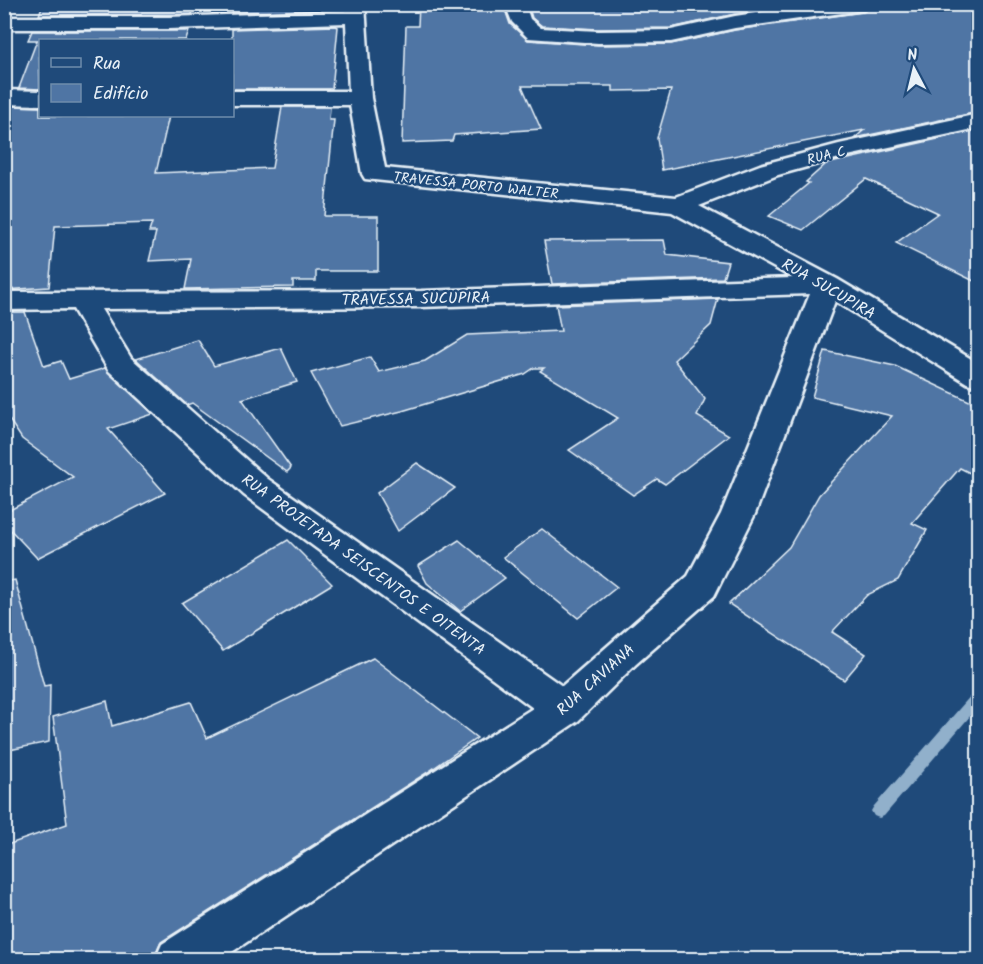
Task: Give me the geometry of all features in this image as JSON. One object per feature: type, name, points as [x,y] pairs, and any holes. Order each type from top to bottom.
[{"type":"street","points":[[515,4],[515,10],[522,22],[535,34],[598,37],[671,36],[735,22],[863,4]]},
{"type":"street","points":[[4,23],[169,23],[355,11]]},
{"type":"street","name":"TRAVESSA PORTO WALTER","points":[[355,11],[360,98],[374,174],[678,205]]},
{"type":"street","points":[[4,97],[39,98]]},
{"type":"street","points":[[234,98],[360,98]]},
{"type":"street","name":"RUA C","points":[[678,205],[769,170],[839,151],[978,121]]},
{"type":"street","name":"RUA SUCUPIRA","points":[[678,205],[827,285],[978,376]]},
{"type":"street","name":"TRAVESSA SUCUPIRA","points":[[4,302],[81,299],[421,299],[827,285]]},
{"type":"street","name":"RUA CAVIANA","points":[[178,960],[564,709],[623,653],[701,586],[738,514],[827,285]]},
{"type":"street","name":"RUA PROJETADA SEISCENTOS E OITENTA","points":[[81,299],[120,364],[256,487],[564,709]]},
{"type":"building","points":[[43,4],[195,4],[192,14],[39,15]]},
{"type":"building","points":[[232,4],[334,4],[333,9],[232,13]]},
{"type":"building","points":[[419,4],[503,4],[510,24],[528,40],[598,45],[671,44],[735,30],[863,12],[875,4],[978,4],[978,112],[855,138],[864,130],[662,170],[657,138],[671,90],[613,91],[613,86],[522,86],[541,129],[454,135],[452,141],[402,143],[406,26],[418,26]]},
{"type":"building","points":[[528,4],[798,4],[735,14],[671,28],[598,29],[542,26],[532,18]]},
{"type":"building","points":[[338,27],[332,89],[234,89],[232,29]]},
{"type":"building","points":[[32,31],[189,31],[186,39],[39,39],[39,89],[19,88],[37,40],[28,40]]},
{"type":"building","points":[[12,106],[39,107],[39,117],[169,117],[156,173],[272,168],[282,107],[330,107],[329,120],[334,120],[324,216],[378,216],[378,271],[316,271],[316,281],[293,281],[293,287],[185,289],[191,259],[149,261],[156,232],[149,232],[152,223],[55,226],[49,287],[4,290],[4,127]]},
{"type":"building","points":[[978,130],[978,283],[896,243],[938,213],[866,179],[803,230],[769,216],[809,183],[806,182],[826,164]]},
{"type":"building","points":[[664,240],[667,255],[728,262],[723,278],[552,284],[544,241]]},
{"type":"building","points":[[718,299],[711,325],[674,360],[705,399],[697,416],[729,435],[665,484],[657,479],[633,495],[569,450],[618,418],[540,371],[544,368],[534,368],[525,374],[402,411],[340,426],[311,373],[370,357],[379,372],[425,361],[467,335],[561,331],[556,305]]},
{"type":"building","points":[[4,312],[25,312],[44,366],[61,361],[69,379],[105,368],[153,414],[108,429],[165,493],[37,558],[4,523],[4,513],[73,477],[22,439],[4,412]]},
{"type":"building","points":[[198,340],[214,366],[281,348],[297,382],[242,399],[291,468],[287,472],[192,403],[187,405],[136,359]]},
{"type":"building","points":[[825,351],[895,366],[978,405],[978,477],[960,468],[912,523],[927,530],[898,580],[867,595],[832,632],[866,654],[844,680],[729,604],[789,547],[819,495],[892,416],[812,397]]},
{"type":"building","points":[[417,463],[455,488],[398,531],[377,493]]},
{"type":"building","points":[[542,529],[617,587],[578,618],[503,557]]},
{"type":"building","points":[[288,540],[332,584],[223,651],[182,603]]},
{"type":"building","points":[[459,540],[505,578],[460,611],[427,583],[418,566]]},
{"type":"building","points":[[15,580],[44,686],[50,685],[49,742],[4,751],[4,582]]},
{"type":"building","points":[[373,658],[477,738],[428,772],[161,942],[153,960],[4,960],[4,846],[67,824],[53,717],[107,701],[112,726],[191,702],[207,738]]},
{"type":"waterway","points":[[879,811],[978,697]]}]
